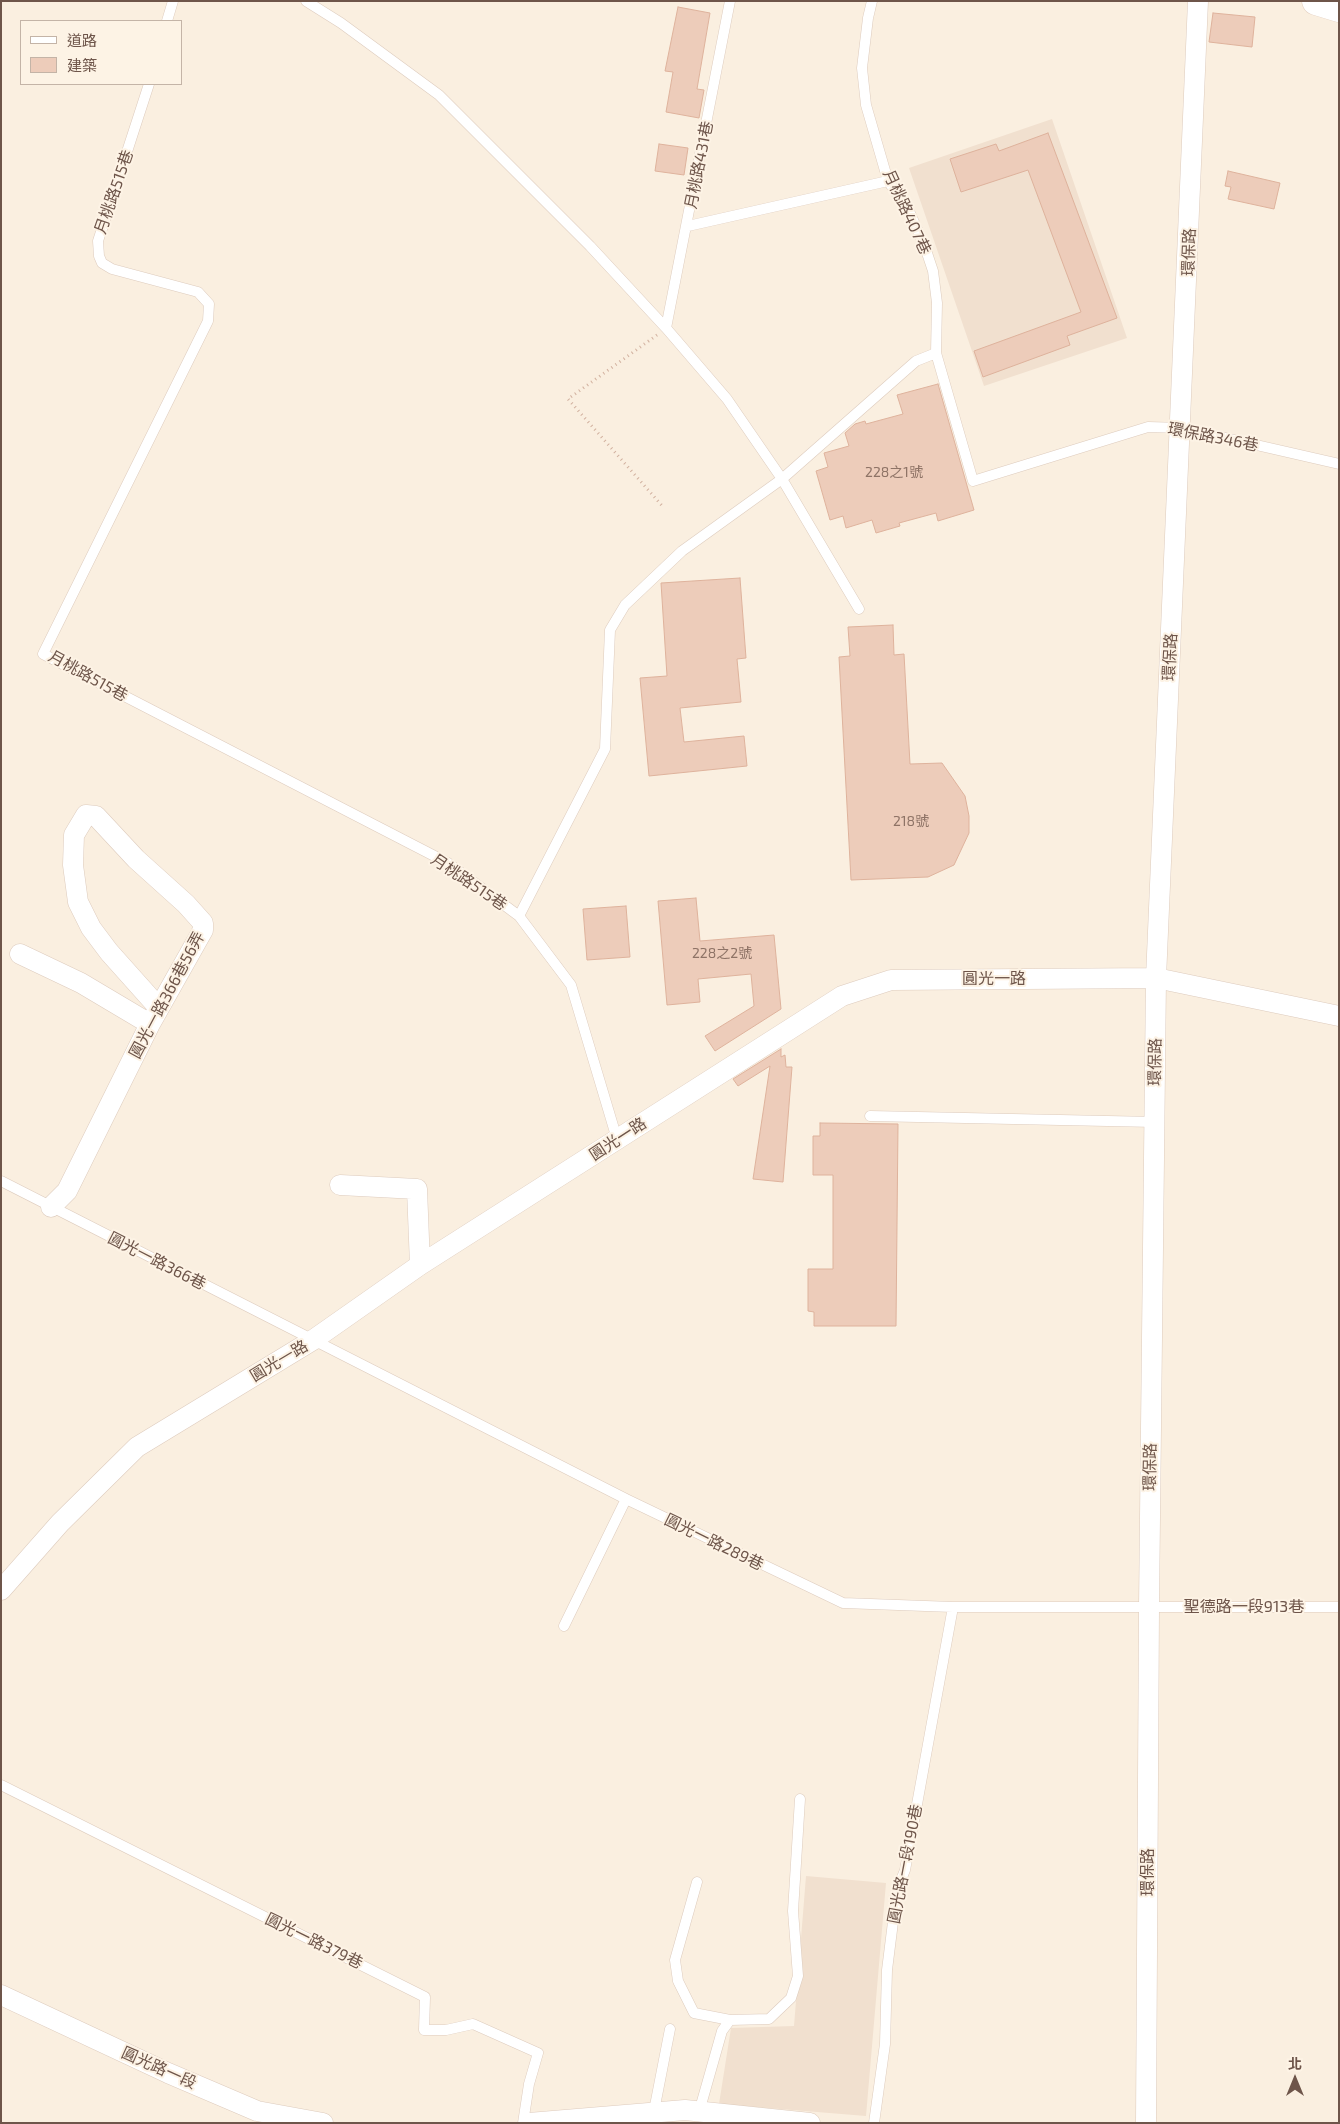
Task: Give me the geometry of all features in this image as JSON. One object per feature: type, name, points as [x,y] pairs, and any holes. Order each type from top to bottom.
[{"type":"street","name":"環保路","points":[[1146,2123],[1149,1607],[1156,978],[1182,428],[1198,1]]},
{"type":"street","points":[[1316,1],[1339,8]]},
{"type":"street","name":"圓光一路366巷56弄","points":[[52,1207],[67,1191],[154,1016],[203,930],[203,923],[186,904],[136,859],[96,816],[86,815],[74,835],[73,865],[78,902],[91,928],[154,1016]]},
{"type":"street","points":[[20,954],[154,1016]]},
{"type":"street","name":"圓光一路","points":[[1,1590],[60,1523],[137,1447],[313,1340],[420,1265],[842,996],[891,980],[1156,978],[1339,1016]]},
{"type":"street","points":[[340,1185],[417,1189],[420,1265]]},
{"type":"street","name":"圓光路一段","points":[[1,1995],[258,2117],[323,2123]]},
{"type":"street","points":[[529,2123],[654,2111],[810,2123]]},
{"type":"lane","points":[[167,20],[173,1]]},
{"type":"lane","points":[[306,1],[342,23],[438,95],[590,246],[666,328],[727,399],[782,479],[859,609]]},
{"type":"lane","name":"月桃路431巷","points":[[666,328],[688,226],[730,1]]},
{"type":"lane","name":"月桃路407巷","points":[[872,1],[862,68],[866,105],[888,181],[908,211],[925,247],[933,272],[937,304],[936,352],[973,481]]},
{"type":"lane","name":"月桃路515巷","points":[[149,85],[98,241],[98,256],[102,263],[112,269],[198,292],[209,304],[208,321],[43,654],[448,863],[519,916],[571,985],[617,1139]]},
{"type":"lane","points":[[688,226],[888,181]]},
{"type":"lane","points":[[519,916],[605,749],[610,630],[625,605],[682,551],[782,479],[916,361],[936,352]]},
{"type":"lane","name":"環保路346巷","points":[[973,481],[1148,427],[1182,428],[1339,464]]},
{"type":"lane","points":[[870,1116],[1155,1122]]},
{"type":"lane","name":"圓光一路366巷","points":[[1,1181],[313,1340]]},
{"type":"lane","name":"圓光一路289巷","points":[[313,1340],[626,1499],[843,1603],[953,1607],[1149,1607]]},
{"type":"lane","points":[[564,1626],[626,1499]]},
{"type":"lane","name":"圓光路一段190巷","points":[[874,2123],[885,2044],[887,1970],[897,1890],[905,1870],[953,1607]]},
{"type":"lane","name":"聖德路一段913巷","points":[[1149,1607],[1339,1607]]},
{"type":"lane","name":"圓光一路379巷","points":[[1,1785],[425,1997],[424,2030],[446,2030],[473,2024],[538,2053],[528,2084],[523,2123]]},
{"type":"lane","points":[[696,1882],[675,1960],[678,1981],[694,2013],[730,2020],[769,2019],[791,1998],[798,1976],[792,1912],[800,1799]]},
{"type":"lane","points":[[687,2115],[722,2031],[730,2020]]},
{"type":"lane","points":[[654,2111],[670,2029]]},
{"type":"path","points":[[664,508],[568,399],[666,328]]},
{"type":"shaded area","points":[[1052,119],[1127,338],[984,386],[909,168]]},
{"type":"shaded area","points":[[806,1876],[886,1883],[866,2116],[719,2104],[731,2028],[794,2026]]},
{"type":"building","points":[[678,7],[710,13],[697,89],[704,90],[699,118],[666,112],[673,72],[665,71]]},
{"type":"building","points":[[1213,13],[1255,17],[1252,47],[1209,42]]},
{"type":"building","points":[[1048,133],[1117,318],[1067,336],[1070,345],[983,377],[974,351],[1081,312],[1028,170],[961,192],[950,159],[996,144],[999,151]]},
{"type":"building","points":[[659,144],[688,148],[684,175],[655,171]]},
{"type":"building","points":[[1228,171],[1280,183],[1274,209],[1228,199],[1231,187],[1225,186]]},
{"type":"building","points":[[938,384],[974,510],[938,521],[936,513],[899,523],[900,526],[876,533],[872,520],[846,528],[843,516],[830,520],[816,471],[828,467],[824,453],[849,446],[845,433],[855,424],[865,421],[866,424],[903,414],[897,395]]},
{"type":"building","points":[[740,578],[746,658],[737,659],[741,702],[680,708],[684,742],[744,736],[747,766],[649,776],[640,678],[667,676],[661,583]]},
{"type":"building","points":[[893,625],[894,655],[904,654],[910,764],[942,763],[965,796],[969,816],[969,833],[954,865],[928,877],[851,880],[839,657],[850,656],[848,627]]},
{"type":"building","points":[[696,898],[700,941],[774,935],[781,1009],[715,1051],[705,1036],[754,1006],[751,974],[698,979],[700,1002],[667,1005],[658,901]]},
{"type":"building","points":[[626,906],[630,957],[587,960],[583,909]]},
{"type":"building","points":[[781,1049],[781,1057],[785,1055],[786,1067],[792,1067],[783,1182],[753,1179],[770,1066],[738,1086],[733,1079]]},
{"type":"building","points":[[820,1123],[898,1124],[896,1326],[814,1326],[814,1312],[808,1311],[808,1269],[833,1269],[833,1175],[813,1175],[813,1136],[820,1136]]}]
